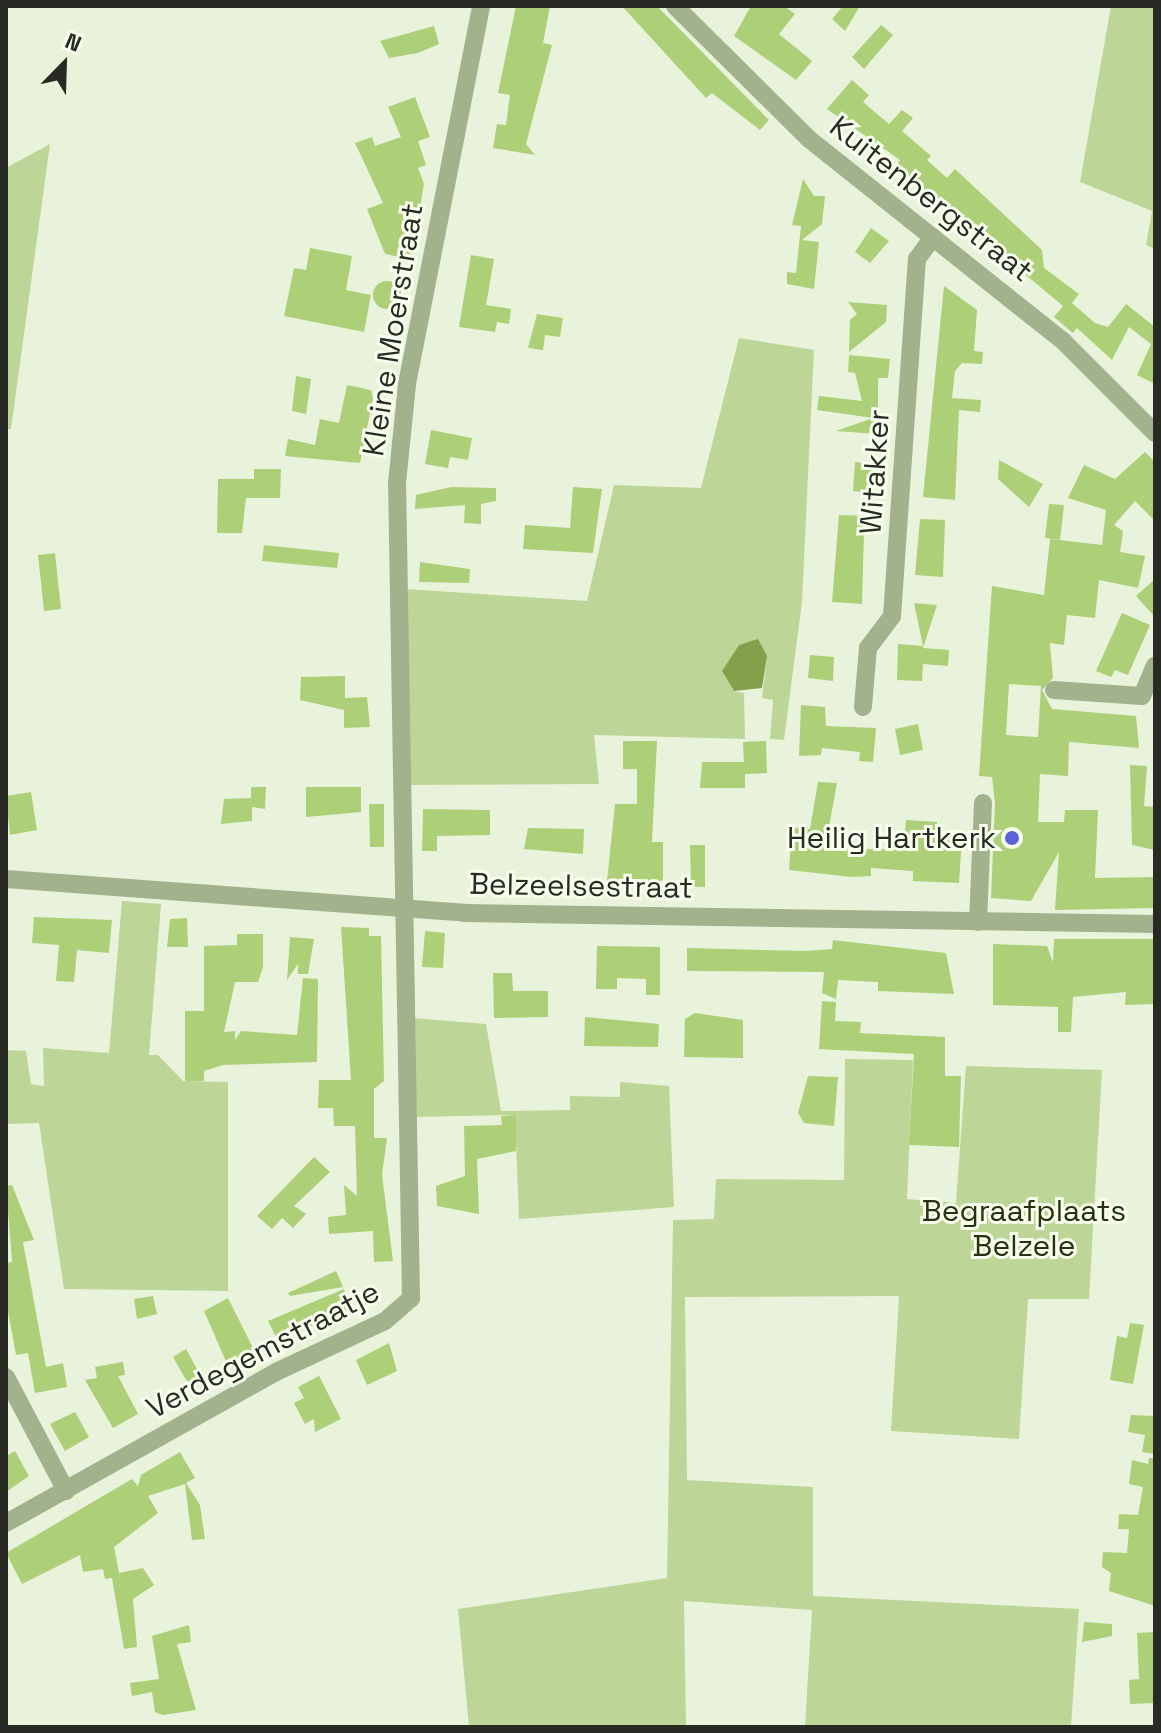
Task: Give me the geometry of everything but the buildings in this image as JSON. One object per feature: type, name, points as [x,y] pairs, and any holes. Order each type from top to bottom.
[{"type":"street","name":"Kleine Moerstraat","points":[[402,907],[397,483],[407,384],[481,6]]},
{"type":"street","name":"Kuitenbergstraat","points":[[675,6],[809,139],[1063,341],[1155,433]]},
{"type":"street","name":"Witakker","points":[[863,707],[868,648],[892,616],[917,259],[933,237]]},
{"type":"street","points":[[1054,690],[1142,696],[1155,666]]},
{"type":"street","points":[[978,922],[983,803]]},
{"type":"street","name":"Belzeelsestraat","points":[[6,879],[402,907],[1155,924]]},
{"type":"street","name":"Verdegemstraatje","points":[[6,1523],[276,1372],[385,1321],[411,1298],[402,907]]},
{"type":"street","points":[[6,1377],[66,1491]]},
{"type":"green space","points":[[1111,6],[1155,6],[1155,249],[1146,245],[1152,211],[1080,182]]},
{"type":"green space","points":[[50,144],[11,429],[6,429],[6,168]]},
{"type":"green space","points":[[739,338],[814,350],[802,602],[784,740],[770,739],[773,700],[762,698],[767,656],[739,645],[722,671],[734,691],[744,693],[745,739],[594,735],[599,784],[406,785],[406,589],[587,601],[614,485],[701,488]]},
{"type":"green space","points":[[122,901],[161,904],[149,1055],[158,1055],[183,1081],[228,1082],[228,1291],[64,1289],[39,1123],[6,1124],[6,1050],[26,1051],[31,1084],[44,1086],[43,1048],[109,1053]]},
{"type":"green space","points":[[413,1018],[486,1024],[501,1111],[570,1110],[570,1096],[620,1097],[620,1082],[669,1086],[674,1207],[519,1219],[515,1115],[414,1117]]},
{"type":"green space","name":"Begraafplaats Belzele","points":[[845,1059],[913,1060],[907,1199],[956,1203],[966,1066],[1102,1070],[1089,1299],[1028,1299],[1019,1439],[891,1431],[899,1296],[685,1297],[687,1480],[813,1487],[813,1596],[1079,1609],[1071,1727],[805,1727],[812,1610],[684,1601],[686,1727],[469,1727],[458,1609],[667,1578],[673,1220],[714,1219],[716,1179],[844,1180]]},
{"type":"shaded area","points":[[758,639],[767,656],[762,688],[734,691],[722,671],[739,645]]},
{"type":"place","name":"Heilig Hartkerk","points":[[1012,838]]}]
